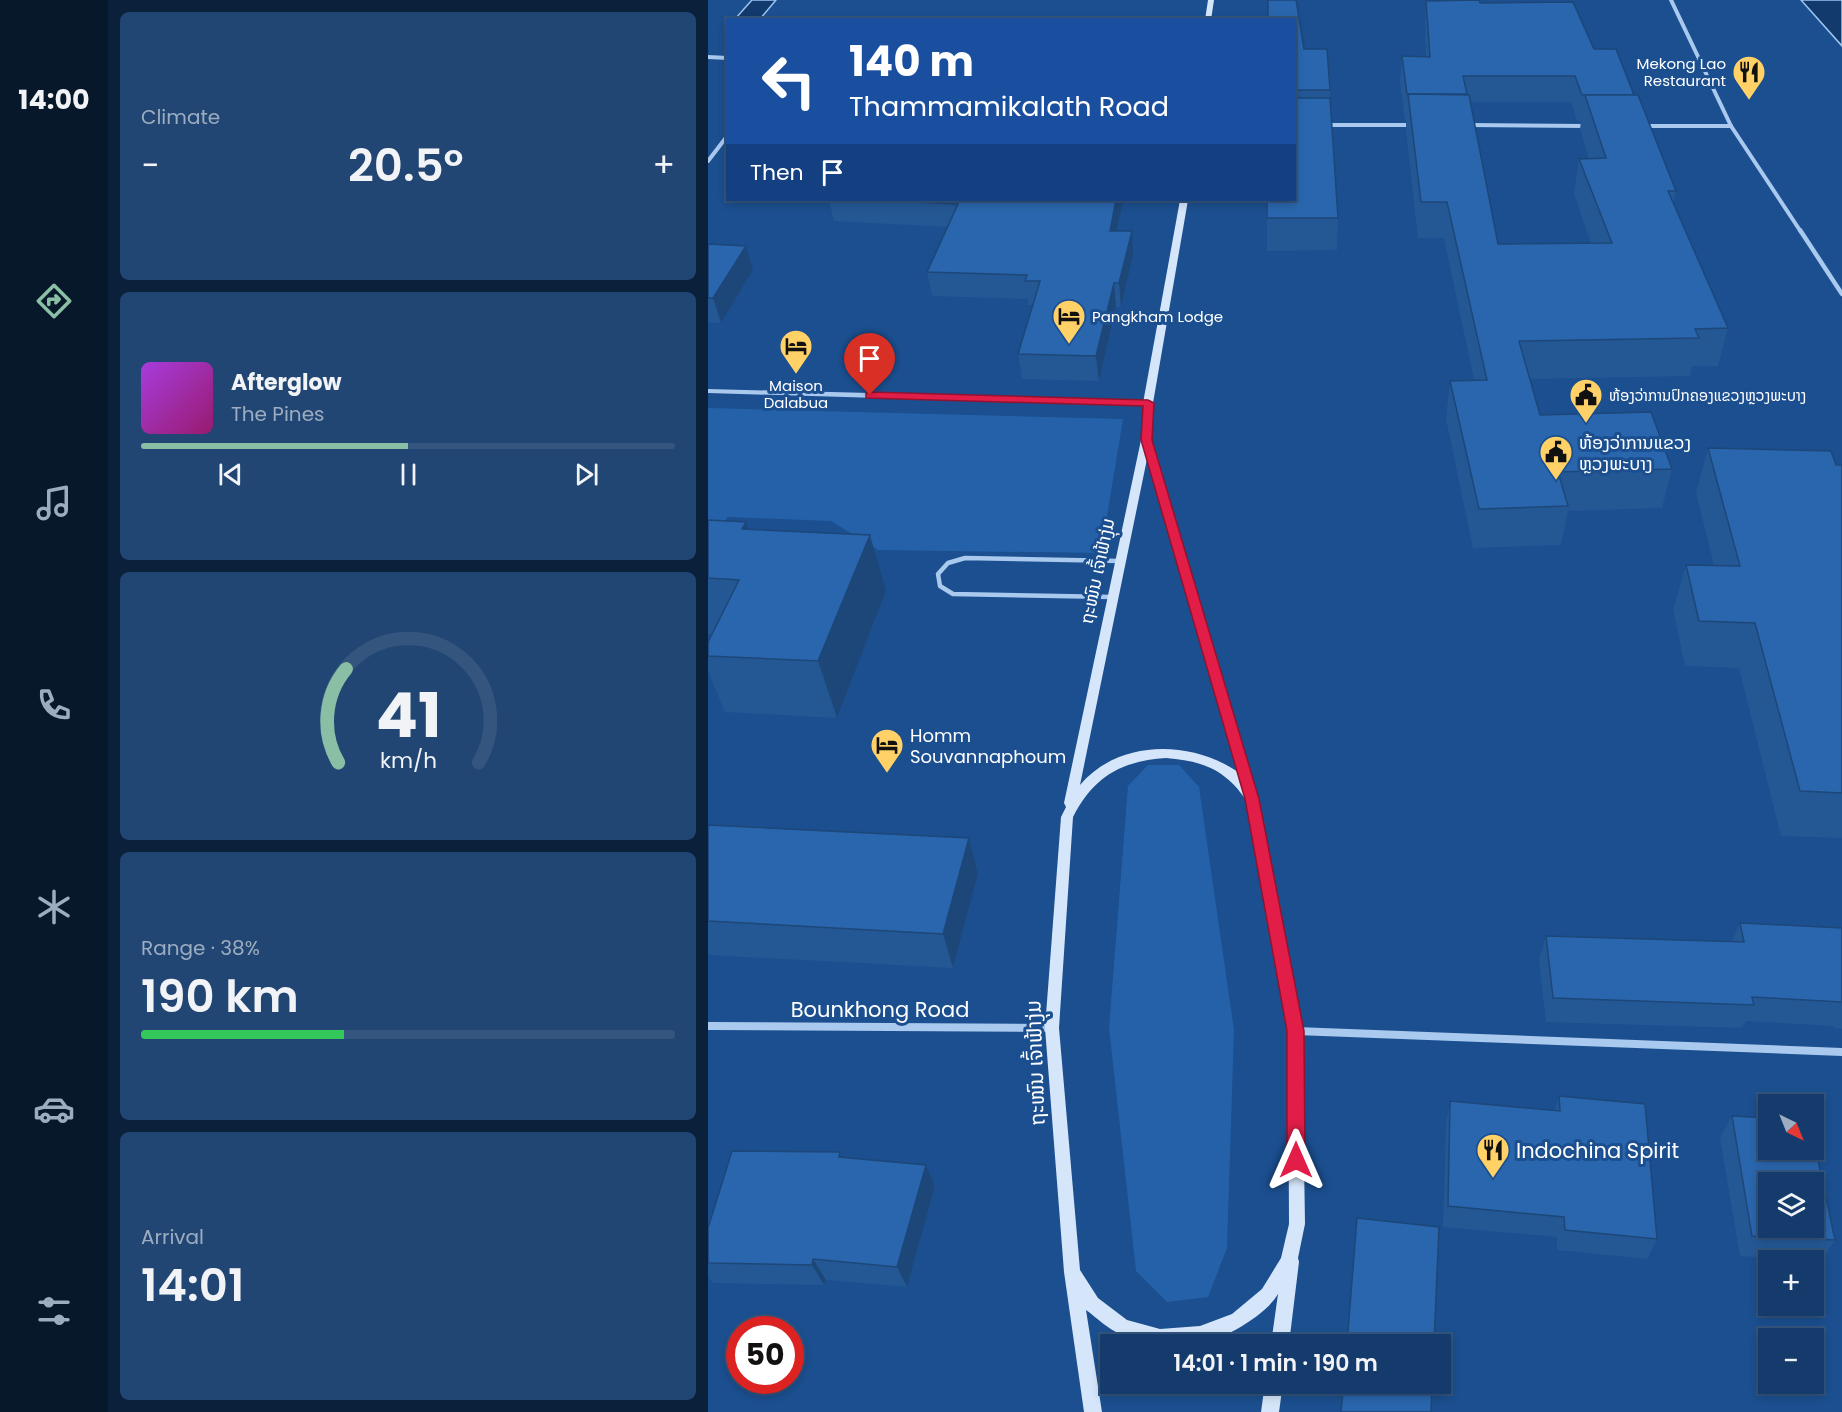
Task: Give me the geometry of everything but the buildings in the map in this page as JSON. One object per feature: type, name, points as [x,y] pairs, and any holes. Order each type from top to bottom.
[{"type":"main road","points":[[1208,18],[1211,0]]},
{"type":"main road","points":[[1148,403],[1184,201]]},
{"type":"main road","name":"ຖະໜົນ ເຈົ້າຟ້າງຸ່ມ","points":[[1093,1412],[1072,1272],[1052,1028],[1067,817],[1146,440]]},
{"type":"main road","name":"ຖະໜົນ ເຈົ້າຟ້າງຸ່ມ","points":[[1146,440],[1252,799],[1295,1031],[1297,1224],[1281,1334]]},
{"type":"main road","name":"ຖະໜົນ ເຈົ້າຟ້າງຸ່ມ","points":[[1067,817],[1078,794],[1097,775],[1123,762],[1151,754],[1182,754],[1213,762],[1236,778],[1252,799]]},
{"type":"main road","name":"ຖະໜົນ ເຈົ້າຟ້າງຸ່ມ","points":[[1072,1272],[1092,1304],[1123,1327],[1160,1338],[1200,1335],[1238,1320],[1268,1294],[1289,1261],[1297,1224]]},
{"type":"main road","points":[[1270,1412],[1272,1394]]},
{"type":"street","points":[[1671,0],[1731,126],[1842,294]]},
{"type":"street","points":[[708,57],[726,58]]},
{"type":"street","points":[[1318,124],[1413,125]]},
{"type":"street","points":[[1460,125],[1590,126]]},
{"type":"street","points":[[1637,126],[1731,126]]},
{"type":"street","points":[[708,161],[726,138]]},
{"type":"street","points":[[708,391],[1148,403]]},
{"type":"street","name":"ຖະໜົນ ເຈົ້າຟ້າງຸ່ມ","points":[[1146,440],[1148,403]]},
{"type":"street","name":"Bounkhong Road","points":[[708,1026],[1052,1028]]},
{"type":"street","points":[[1295,1031],[1842,1052]]},
{"type":"lane","points":[[1113,597],[953,594],[940,586],[938,574],[948,563],[965,558],[1121,561]]},
{"type":"shaded area","points":[[752,0],[776,0],[761,18],[736,18]]},
{"type":"shaded area","points":[[1801,0],[1842,0],[1842,46]]},
{"type":"shaded area","points":[[708,408],[1123,419],[1101,553],[878,550],[831,521],[727,517],[708,556]]},
{"type":"shaded area","points":[[1148,765],[1179,765],[1199,787],[1234,1030],[1227,1248],[1208,1297],[1167,1302],[1136,1271],[1109,1028],[1128,786]]},
{"type":"place","name":"Mekong Lao Restaurant","points":[[1749,101]]},
{"type":"place","name":"Pangkham Lodge","points":[[1069,345]]},
{"type":"place","name":"Maison Dalabua","points":[[796,375]]},
{"type":"place","name":"ຫ້ອງວ່າການປົກຄອງແຂວງຫຼວງພະບາງ","points":[[1586,424]]},
{"type":"place","name":"ຫ້ອງວ່າການແຂວງ ຫຼວງພະບາງ","points":[[1556,481]]},
{"type":"place","name":"Homm Souvannaphoum","points":[[887,774]]},
{"type":"place","name":"Indochina Spirit","points":[[1493,1179]]},
{"type":"route","points":[[870,395],[1148,403],[1146,440],[1252,799],[1295,1031],[1296,1160]]}]
